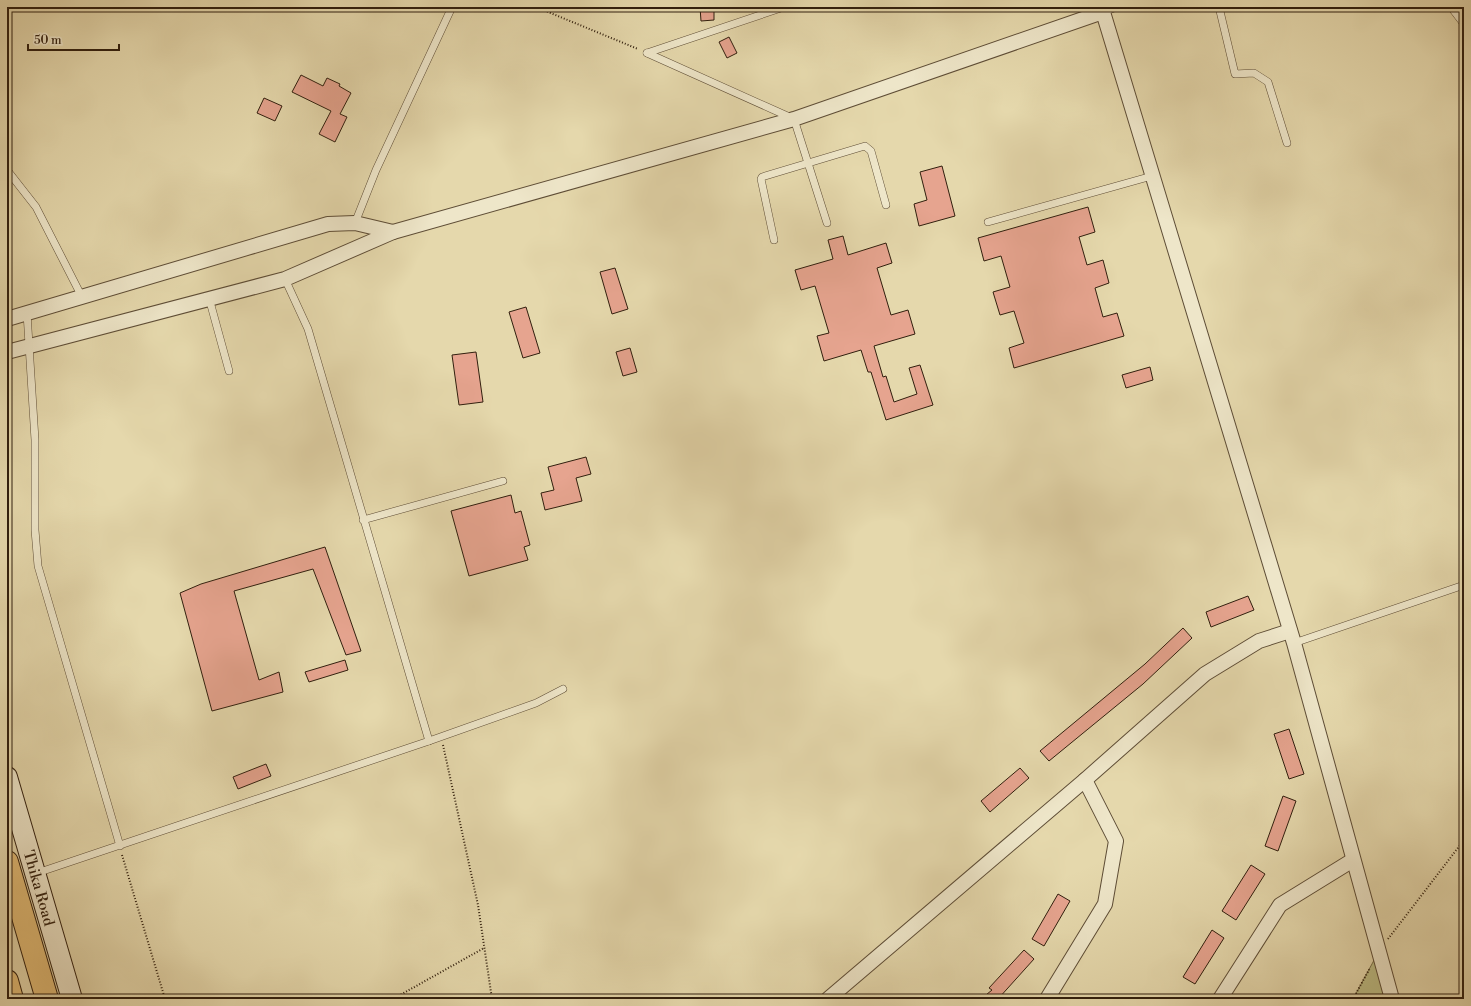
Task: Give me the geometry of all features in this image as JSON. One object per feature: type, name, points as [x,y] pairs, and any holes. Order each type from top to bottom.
[{"type":"highway","name":"Thika Road","points":[[7,862],[47,999]]},
{"type":"highway","points":[[7,981],[12,999]]},
{"type":"main road","name":"Thika Road","points":[[7,777],[72,999]]},
{"type":"street","points":[[7,352],[285,279],[393,232],[794,119],[1103,12],[1292,637],[1392,999]]},
{"type":"street","points":[[7,319],[328,224],[355,223],[393,232]]},
{"type":"street","points":[[828,999],[1085,780],[1205,674],[1259,641],[1292,637]]},
{"type":"street","points":[[1047,999],[1105,904],[1116,841],[1085,780]]},
{"type":"street","points":[[1220,999],[1280,905],[1353,860]]},
{"type":"lane","points":[[355,223],[376,170],[452,7]]},
{"type":"lane","points":[[647,53],[784,7]]},
{"type":"lane","points":[[1103,12],[1117,7]]},
{"type":"lane","points":[[1219,7],[1235,74],[1239,76],[1254,73],[1268,82],[1287,143]]},
{"type":"lane","points":[[1451,7],[1464,24]]},
{"type":"lane","points":[[647,53],[794,119],[827,223]]},
{"type":"lane","points":[[774,240],[760,179],[762,177],[808,162],[865,146],[871,151],[886,205]]},
{"type":"lane","points":[[7,170],[36,207],[82,297]]},
{"type":"lane","points":[[988,222],[1152,176]]},
{"type":"lane","points":[[285,279],[308,329],[428,741]]},
{"type":"lane","points":[[209,298],[229,371]]},
{"type":"lane","points":[[27,313],[35,440],[34,530],[38,566],[120,846]]},
{"type":"lane","points":[[363,520],[503,481]]},
{"type":"lane","points":[[1292,637],[1464,586]]},
{"type":"lane","points":[[35,874],[428,741],[536,703],[563,689]]},
{"type":"path","points":[[536,7],[647,53]]},
{"type":"path","points":[[441,736],[478,905],[492,999]]},
{"type":"path","points":[[1353,999],[1379,951],[1464,840]]},
{"type":"path","points":[[120,846],[164,999]]},
{"type":"path","points":[[394,999],[484,948]]},
{"type":"green space","points":[[1379,951],[1392,999],[1353,999]]},
{"type":"building","points":[[700,7],[714,7],[714,20],[701,21]]},
{"type":"building","points":[[729,37],[737,53],[727,58],[719,42]]},
{"type":"building","points":[[301,75],[323,86],[327,78],[340,84],[339,86],[351,93],[340,114],[347,117],[335,142],[319,134],[331,111],[292,92]]},
{"type":"building","points":[[264,98],[282,106],[275,121],[257,113]]},
{"type":"building","points":[[942,166],[955,216],[919,226],[914,204],[927,200],[920,172]]},
{"type":"building","points":[[1088,207],[1095,232],[1079,237],[1087,265],[1103,260],[1109,283],[1095,288],[1103,317],[1117,313],[1124,336],[1014,368],[1009,348],[1024,343],[1014,311],[1000,315],[993,292],[1010,287],[1001,256],[984,261],[978,238]]},
{"type":"building","points":[[843,236],[848,255],[886,243],[892,263],[877,268],[891,315],[908,310],[915,334],[874,346],[883,377],[886,376],[894,402],[917,394],[909,368],[920,365],[933,405],[886,420],[871,372],[868,372],[861,350],[824,361],[817,336],[829,333],[815,286],[801,290],[795,270],[833,259],[828,240]]},
{"type":"building","points":[[615,268],[628,309],[612,314],[600,272]]},
{"type":"building","points":[[526,307],[540,353],[523,358],[509,312]]},
{"type":"building","points":[[630,348],[637,372],[623,376],[616,352]]},
{"type":"building","points":[[476,352],[483,402],[459,405],[452,355]]},
{"type":"building","points":[[1150,367],[1153,380],[1126,388],[1122,375]]},
{"type":"building","points":[[586,457],[591,474],[576,478],[582,501],[545,510],[541,493],[554,490],[548,467]]},
{"type":"building","points":[[511,495],[515,513],[521,511],[530,545],[524,547],[528,560],[469,576],[451,511]]},
{"type":"building","points":[[325,547],[361,651],[346,655],[313,569],[234,591],[259,680],[279,672],[283,692],[212,711],[180,593],[201,584]]},
{"type":"building","points":[[1248,596],[1254,610],[1211,627],[1206,612]]},
{"type":"building","points":[[1183,628],[1192,638],[1143,684],[1049,761],[1040,751],[1145,664]]},
{"type":"building","points":[[345,660],[348,670],[309,682],[305,672]]},
{"type":"building","points":[[1289,729],[1304,774],[1289,779],[1274,734]]},
{"type":"building","points":[[266,764],[271,776],[238,789],[233,777]]},
{"type":"building","points":[[1020,768],[1029,778],[990,812],[981,801]]},
{"type":"building","points":[[1283,796],[1296,801],[1278,851],[1265,846]]},
{"type":"building","points":[[1251,865],[1265,874],[1236,920],[1222,911]]},
{"type":"building","points":[[1058,894],[1070,901],[1044,946],[1032,939]]},
{"type":"building","points":[[1212,930],[1224,938],[1195,984],[1183,977]]},
{"type":"building","points":[[1024,950],[1034,959],[998,999],[981,999],[992,990],[989,988]]}]
